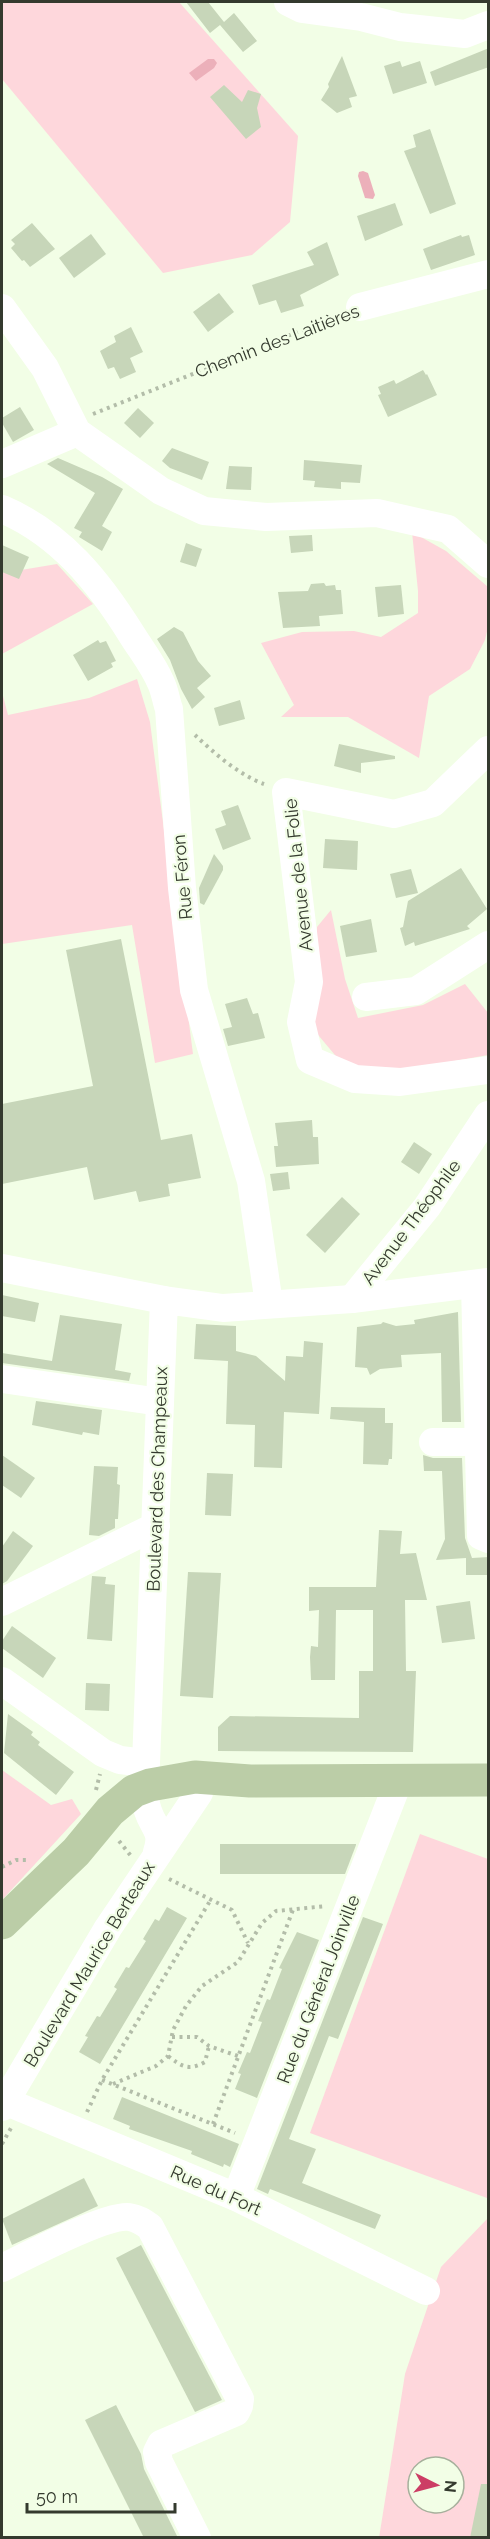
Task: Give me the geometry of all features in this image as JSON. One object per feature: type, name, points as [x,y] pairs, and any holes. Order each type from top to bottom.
[{"type":"main road","points":[[2,1923],[76,1852],[118,1823],[155,1805],[195,1777],[250,1781],[489,1780]]},
{"type":"main road","points":[[155,1805],[250,1781]]},
{"type":"street","points":[[288,2],[302,9],[361,17],[400,27],[465,34],[489,25]]},
{"type":"street","name":"Chemin des Laitières","points":[[360,307],[489,274]]},
{"type":"street","points":[[2,308],[45,368],[77,432],[161,491],[204,512],[266,517],[377,513],[448,529],[489,564]]},
{"type":"street","points":[[2,464],[77,432]]},
{"type":"street","name":"Rue Féron","points":[[2,509],[21,517],[58,543],[89,573],[108,596],[162,683],[169,710],[183,888],[194,990],[251,1181],[269,1304]]},
{"type":"street","name":"Avenue de la Folie","points":[[489,750],[433,803],[394,814],[286,792],[309,982],[301,1022],[310,1060],[355,1080],[400,1082],[489,1070]]},
{"type":"street","points":[[366,997],[416,991],[489,945]]},
{"type":"street","name":"Avenue Théophile","points":[[352,1299],[427,1207],[489,1115]]},
{"type":"street","points":[[2,1268],[156,1298],[223,1308],[352,1299],[482,1283],[479,1442],[481,1536],[489,1539]]},
{"type":"street","name":"Boulevard des Champeaux","points":[[155,1805],[159,1402],[156,1298]]},
{"type":"street","points":[[2,1379],[159,1402]]},
{"type":"street","points":[[433,1442],[479,1442]]},
{"type":"street","points":[[2,1602],[156,1526]]},
{"type":"street","points":[[2,1681],[103,1753],[120,1760],[155,1805]]},
{"type":"street","name":"Rue du Général Joinville","points":[[236,2198],[399,1780]]},
{"type":"street","name":"Boulevard Maurice Berteaux","points":[[3,2103],[108,1928],[135,1890],[155,1805]]},
{"type":"street","name":"Rue du Fort","points":[[3,2103],[236,2198],[426,2291]]},
{"type":"street","points":[[2,2268],[108,2219],[127,2216],[140,2220],[150,2227],[240,2399],[236,2412],[161,2444],[157,2452],[159,2462],[197,2538]]},
{"type":"path","name":"Chemin des Laitières","points":[[77,432],[89,415],[360,307]]},
{"type":"path","points":[[169,710],[208,748],[253,780],[286,792]]},
{"type":"path","points":[[166,1878],[174,1879],[232,1910],[248,1943]]},
{"type":"path","points":[[78,2132],[102,2080],[210,1900]]},
{"type":"path","points":[[113,2085],[156,2066],[168,2056],[172,2037],[186,2006],[202,1986],[238,1962],[262,1923],[276,1911],[294,1907],[351,1905]]},
{"type":"path","points":[[213,2124],[294,1907]]},
{"type":"path","points":[[172,2037],[197,2037],[208,2046],[238,2056]]},
{"type":"path","points":[[168,2056],[182,2067],[194,2068],[205,2062],[208,2046]]},
{"type":"path","points":[[102,2080],[258,2142]]},
{"type":"shaded area","points":[[2,2],[179,2],[298,136],[290,222],[252,255],[163,273],[2,79]]},
{"type":"shaded area","points":[[208,59],[214,59],[217,63],[214,68],[196,81],[189,73]]},
{"type":"shaded area","points":[[359,172],[368,173],[375,195],[373,199],[365,198],[358,176]]},
{"type":"shaded area","points":[[412,532],[446,551],[488,587],[488,627],[485,640],[470,669],[429,696],[419,758],[348,717],[281,717],[294,705],[261,643],[302,632],[354,631],[381,637],[418,613]]},
{"type":"shaded area","points":[[57,564],[93,604],[2,654],[2,566],[15,571]]},
{"type":"shaded area","points":[[137,679],[150,722],[193,1054],[155,1063],[132,925],[2,944],[2,692],[8,715],[89,698]]},
{"type":"shaded area","points":[[331,910],[345,979],[358,1018],[423,1005],[465,984],[488,1013],[488,1055],[355,1079],[314,1030],[317,927]]},
{"type":"shaded area","points":[[2,1770],[51,1805],[72,1799],[81,1814],[2,1900]]},
{"type":"shaded area","points":[[420,1834],[488,1859],[487,2198],[310,2133]]},
{"type":"shaded area","points":[[488,2218],[488,2537],[379,2538],[405,2374],[441,2267]]},
{"type":"building","points":[[186,2],[208,2],[224,22],[234,13],[257,41],[243,52],[220,25],[210,33]]},
{"type":"building","points":[[489,48],[489,67],[435,86],[430,72]]},
{"type":"building","points":[[342,56],[357,96],[349,98],[352,107],[337,113],[321,100]]},
{"type":"building","points":[[400,61],[402,67],[420,61],[427,83],[393,94],[384,66]]},
{"type":"building","points":[[224,85],[242,102],[248,90],[261,94],[257,108],[261,127],[246,139],[210,97]]},
{"type":"building","points":[[430,129],[456,204],[430,214],[404,151],[416,147],[413,135]]},
{"type":"building","points":[[395,203],[403,225],[365,241],[357,216]]},
{"type":"building","points":[[32,223],[55,249],[30,267],[11,248],[15,244],[11,240]]},
{"type":"building","points":[[91,234],[106,254],[74,278],[59,258]]},
{"type":"building","points":[[461,235],[462,237],[469,235],[475,255],[431,270],[423,249]]},
{"type":"building","points":[[327,242],[339,275],[300,295],[304,306],[281,313],[276,300],[259,305],[252,285],[314,265],[307,252]]},
{"type":"building","points":[[219,293],[234,312],[208,332],[193,312]]},
{"type":"building","points":[[131,327],[143,352],[130,358],[136,372],[120,379],[114,367],[108,369],[100,351],[116,342],[114,336]]},
{"type":"building","points":[[423,370],[437,395],[388,417],[378,395],[381,394],[378,387],[394,380],[396,384]]},
{"type":"building","points":[[20,407],[34,430],[13,442],[2,423],[2,418]]},
{"type":"building","points":[[138,408],[154,423],[140,438],[124,423]]},
{"type":"building","points":[[172,448],[209,462],[202,480],[170,468],[162,461]]},
{"type":"building","points":[[58,458],[123,489],[102,526],[112,532],[102,551],[79,537],[82,532],[74,528],[95,493],[47,464]]},
{"type":"building","points":[[304,460],[362,465],[360,483],[341,482],[341,489],[314,487],[315,481],[303,480]]},
{"type":"building","points":[[229,466],[252,467],[251,490],[226,489]]},
{"type":"building","points":[[312,535],[313,551],[291,553],[289,536]]},
{"type":"building","points":[[186,543],[202,549],[196,567],[180,562]]},
{"type":"building","points":[[2,545],[29,557],[19,579],[2,572]]},
{"type":"building","points":[[324,583],[326,586],[335,585],[336,590],[341,590],[343,614],[319,616],[320,626],[283,628],[278,592],[308,591],[311,584]]},
{"type":"building","points":[[401,585],[404,614],[378,617],[375,587]]},
{"type":"building","points":[[174,627],[183,632],[198,661],[211,676],[197,688],[205,697],[192,709],[181,689],[170,660],[157,639]]},
{"type":"building","points":[[98,640],[100,643],[106,641],[116,661],[111,663],[113,667],[88,681],[73,655]]},
{"type":"building","points":[[240,700],[245,719],[219,726],[214,708]]},
{"type":"building","points":[[339,744],[395,756],[395,759],[361,763],[361,773],[334,766]]},
{"type":"building","points":[[238,805],[251,839],[223,850],[215,829],[226,825],[221,811]]},
{"type":"building","points":[[325,839],[358,841],[357,870],[323,868]]},
{"type":"building","points":[[214,854],[223,866],[223,870],[204,905],[200,903],[199,888]]},
{"type":"building","points":[[461,868],[487,909],[467,926],[470,929],[415,946],[414,942],[405,946],[400,928],[403,927],[408,901]]},
{"type":"building","points":[[411,869],[418,893],[396,898],[390,874]]},
{"type":"building","points":[[371,919],[377,952],[346,957],[340,926]]},
{"type":"building","points":[[121,939],[161,1140],[192,1134],[201,1178],[168,1184],[170,1196],[139,1202],[136,1191],[94,1200],[87,1167],[2,1184],[2,1104],[93,1086],[66,950]]},
{"type":"building","points":[[247,998],[253,1014],[258,1013],[265,1038],[228,1046],[223,1029],[232,1027],[225,1004]]},
{"type":"building","points":[[312,1120],[313,1137],[318,1137],[319,1164],[276,1167],[274,1146],[278,1146],[275,1123]]},
{"type":"building","points":[[414,1142],[432,1154],[419,1174],[401,1162]]},
{"type":"building","points":[[288,1172],[290,1189],[273,1191],[270,1174]]},
{"type":"building","points":[[342,1197],[360,1214],[325,1253],[306,1235]]},
{"type":"building","points":[[2,1295],[39,1303],[35,1322],[2,1316]]},
{"type":"building","points":[[458,1312],[461,1422],[442,1422],[441,1353],[401,1355],[402,1367],[380,1369],[370,1375],[367,1368],[355,1367],[357,1327],[383,1322],[396,1326],[415,1324],[414,1320]]},
{"type":"building","points":[[60,1315],[122,1324],[115,1370],[131,1373],[129,1381],[2,1363],[2,1353],[52,1361]]},
{"type":"building","points":[[196,1324],[236,1326],[236,1351],[256,1356],[285,1381],[286,1356],[303,1357],[304,1341],[323,1343],[319,1414],[284,1412],[282,1468],[254,1467],[255,1425],[226,1424],[228,1361],[194,1359]]},
{"type":"building","points":[[36,1401],[102,1410],[99,1435],[83,1432],[82,1435],[32,1425]]},
{"type":"building","points":[[331,1407],[385,1408],[385,1423],[393,1423],[392,1459],[389,1459],[388,1465],[363,1464],[364,1422],[330,1419]]},
{"type":"building","points":[[2,1455],[35,1478],[21,1498],[2,1485]]},
{"type":"building","points":[[423,1455],[433,1458],[462,1458],[465,1538],[472,1558],[489,1557],[489,1575],[466,1575],[466,1558],[436,1560],[445,1539],[442,1471],[424,1471]]},
{"type":"building","points":[[94,1466],[118,1467],[117,1484],[120,1485],[118,1519],[115,1519],[115,1528],[99,1536],[89,1535]]},
{"type":"building","points":[[207,1473],[233,1474],[231,1516],[205,1515]]},
{"type":"building","points":[[379,1530],[402,1531],[400,1554],[416,1553],[427,1600],[405,1600],[406,1671],[416,1671],[413,1752],[218,1751],[218,1727],[230,1716],[359,1718],[359,1671],[373,1671],[373,1610],[336,1610],[335,1680],[311,1680],[311,1646],[318,1647],[319,1610],[309,1611],[309,1587],[376,1587]]},
{"type":"building","points":[[13,1531],[33,1546],[7,1581],[2,1584],[2,1547]]},
{"type":"building","points":[[188,1572],[221,1573],[213,1698],[180,1696]]},
{"type":"building","points":[[92,1576],[106,1577],[105,1584],[115,1585],[112,1641],[87,1639]]},
{"type":"building","points":[[470,1601],[475,1639],[442,1643],[436,1606]]},
{"type":"building","points":[[12,1626],[56,1658],[43,1678],[2,1648],[2,1641]]},
{"type":"building","points":[[86,1683],[110,1684],[109,1711],[85,1710]]},
{"type":"building","points":[[8,1714],[33,1732],[31,1735],[40,1742],[38,1745],[74,1772],[56,1795],[4,1753]]},
{"type":"building","points":[[220,1844],[356,1845],[345,1874],[220,1874]]},
{"type":"building","points":[[167,1907],[187,1918],[100,2064],[79,2052],[88,2037],[85,2036],[117,1989],[114,1987],[126,1967],[129,1968],[146,1941],[143,1939],[155,1919],[159,1921]]},
{"type":"building","points":[[363,1917],[383,1924],[338,2039],[329,2036],[289,2139],[316,2149],[302,2183],[381,2215],[375,2229],[270,2189],[268,2194],[257,2189]]},
{"type":"building","points":[[297,1932],[319,1940],[257,2098],[235,2089],[241,2074],[238,2073],[247,2052],[250,2053],[262,2022],[258,2021],[267,1999],[270,2000],[282,1969],[279,1968]]},
{"type":"building","points":[[122,2097],[239,2144],[230,2167],[224,2164],[223,2167],[191,2154],[192,2151],[129,2129],[130,2126],[113,2119]]},
{"type":"building","points":[[84,2178],[98,2206],[12,2245],[2,2219]]},
{"type":"building","points":[[141,2245],[222,2400],[195,2412],[116,2258]]},
{"type":"building","points":[[116,2405],[141,2454],[144,2469],[178,2538],[144,2538],[85,2420]]},
{"type":"building","points":[[481,2484],[489,2484],[489,2538],[470,2538]]}]
